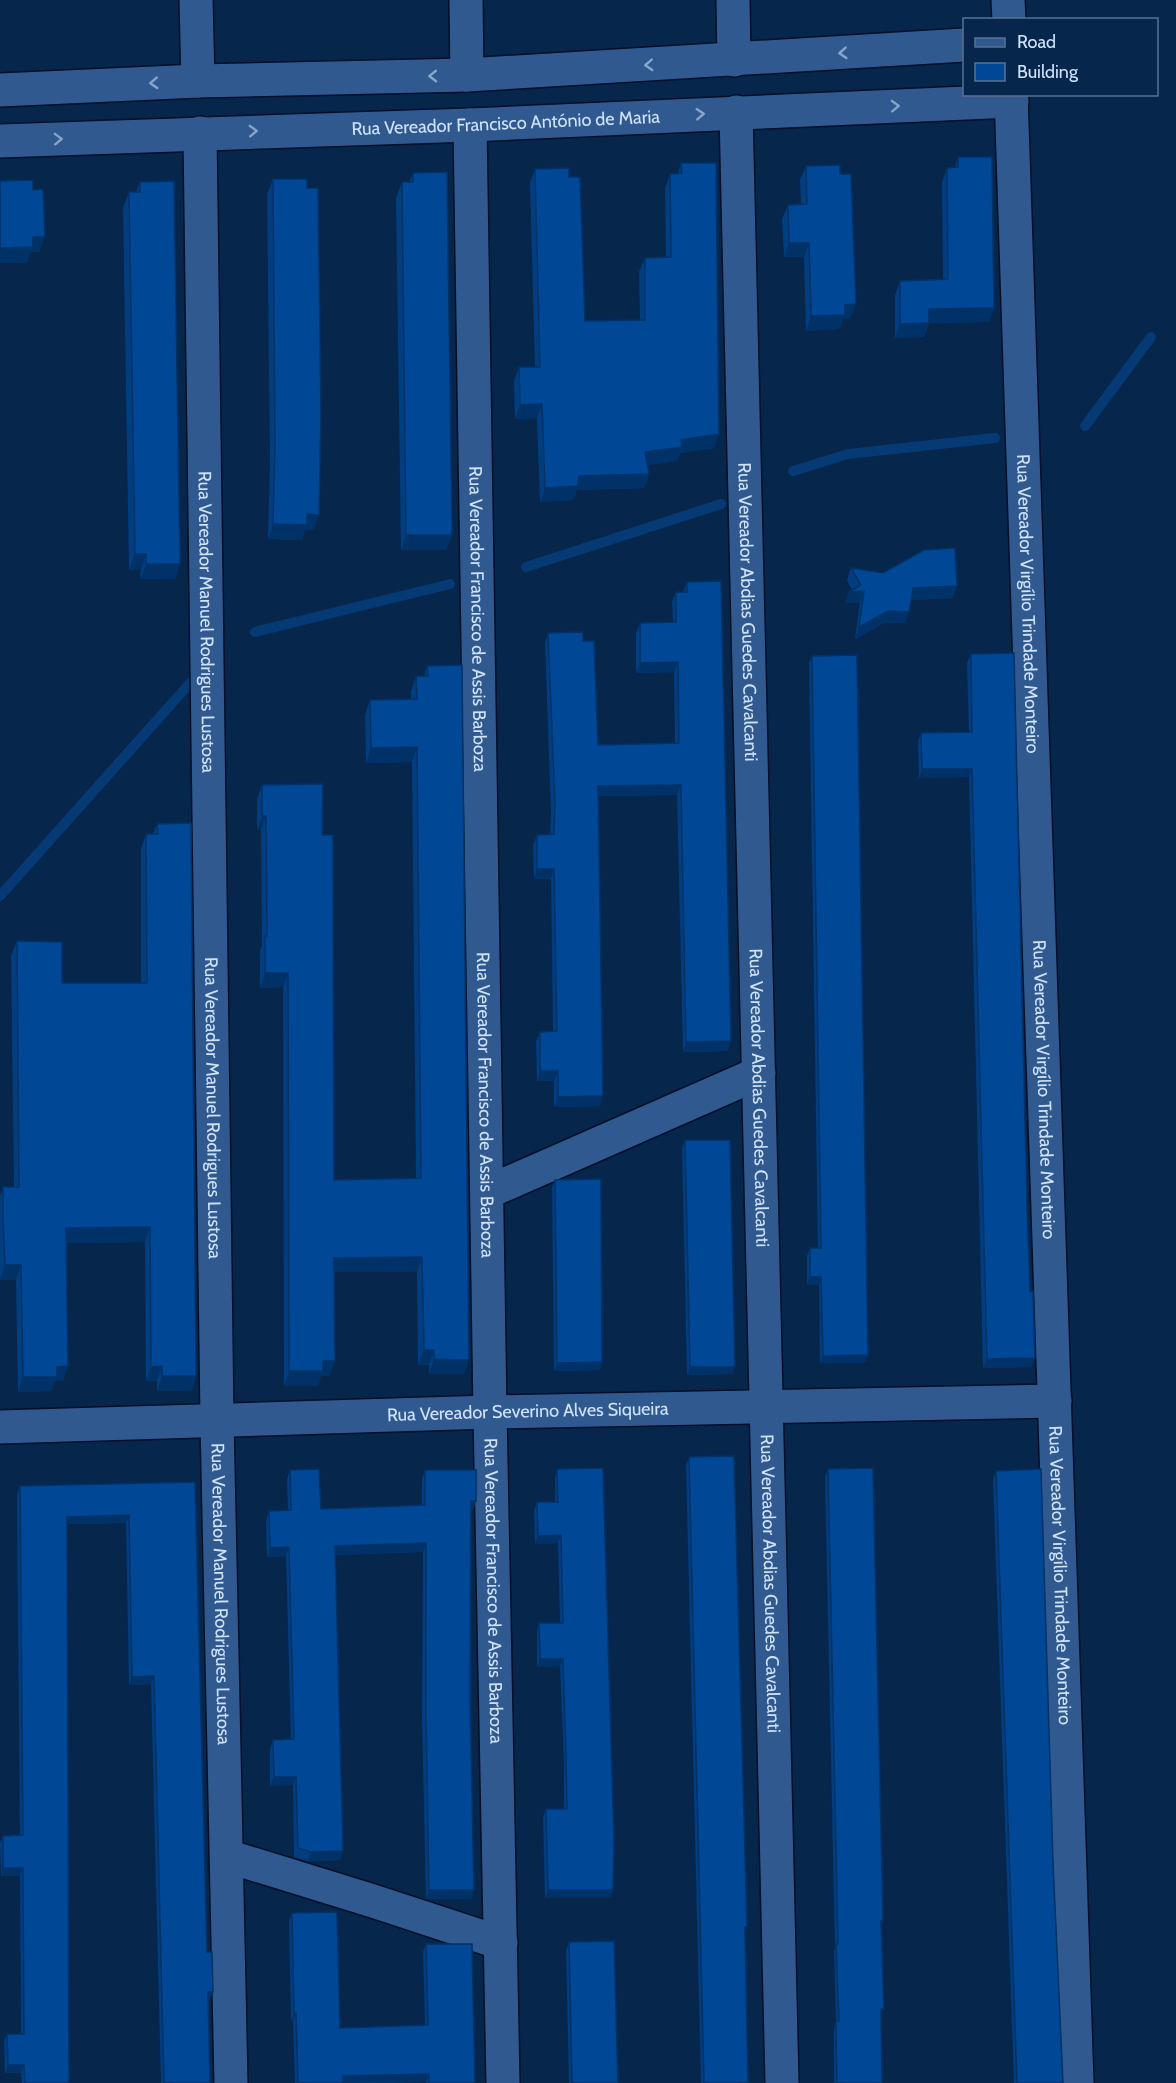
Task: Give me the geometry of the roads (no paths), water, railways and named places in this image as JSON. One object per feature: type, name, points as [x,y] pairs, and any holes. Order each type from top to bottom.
[{"type":"street","points":[[196,0],[198,81]]},
{"type":"street","points":[[466,0],[467,75]]},
{"type":"street","points":[[733,0],[734,60]]},
{"type":"street","points":[[1008,0],[1009,18]]},
{"type":"street","points":[[0,90],[198,81],[467,75],[963,45]]},
{"type":"street","name":"Rua Vereador Francisco António de Maria","points":[[0,141],[470,125],[1011,98]]},
{"type":"street","name":"Rua Vereador Virgílio Trindade Monteiro","points":[[1011,98],[1077,2083]]},
{"type":"street","name":"Rua Vereador Abdias Guedes Cavalcanti","points":[[736,112],[782,2083]]},
{"type":"street","name":"Rua Vereador Francisco de Assis Barboza","points":[[470,125],[503,2083]]},
{"type":"street","name":"Rua Vereador Manuel Rodrigues Lustosa","points":[[200,133],[217,1420],[231,2083]]},
{"type":"street","points":[[488,1192],[759,1073]]},
{"type":"street","name":"Rua Vereador Severino Alves Siqueira","points":[[0,1427],[490,1412],[1055,1401]]},
{"type":"street","points":[[227,1856],[501,1943]]},
{"type":"waterway","points":[[1085,426],[1151,337]]},
{"type":"waterway","points":[[793,471],[848,454],[995,438]]},
{"type":"waterway","points":[[526,567],[721,504]]},
{"type":"waterway","points":[[255,632],[450,584]]},
{"type":"waterway","points":[[0,896],[191,682]]}]
